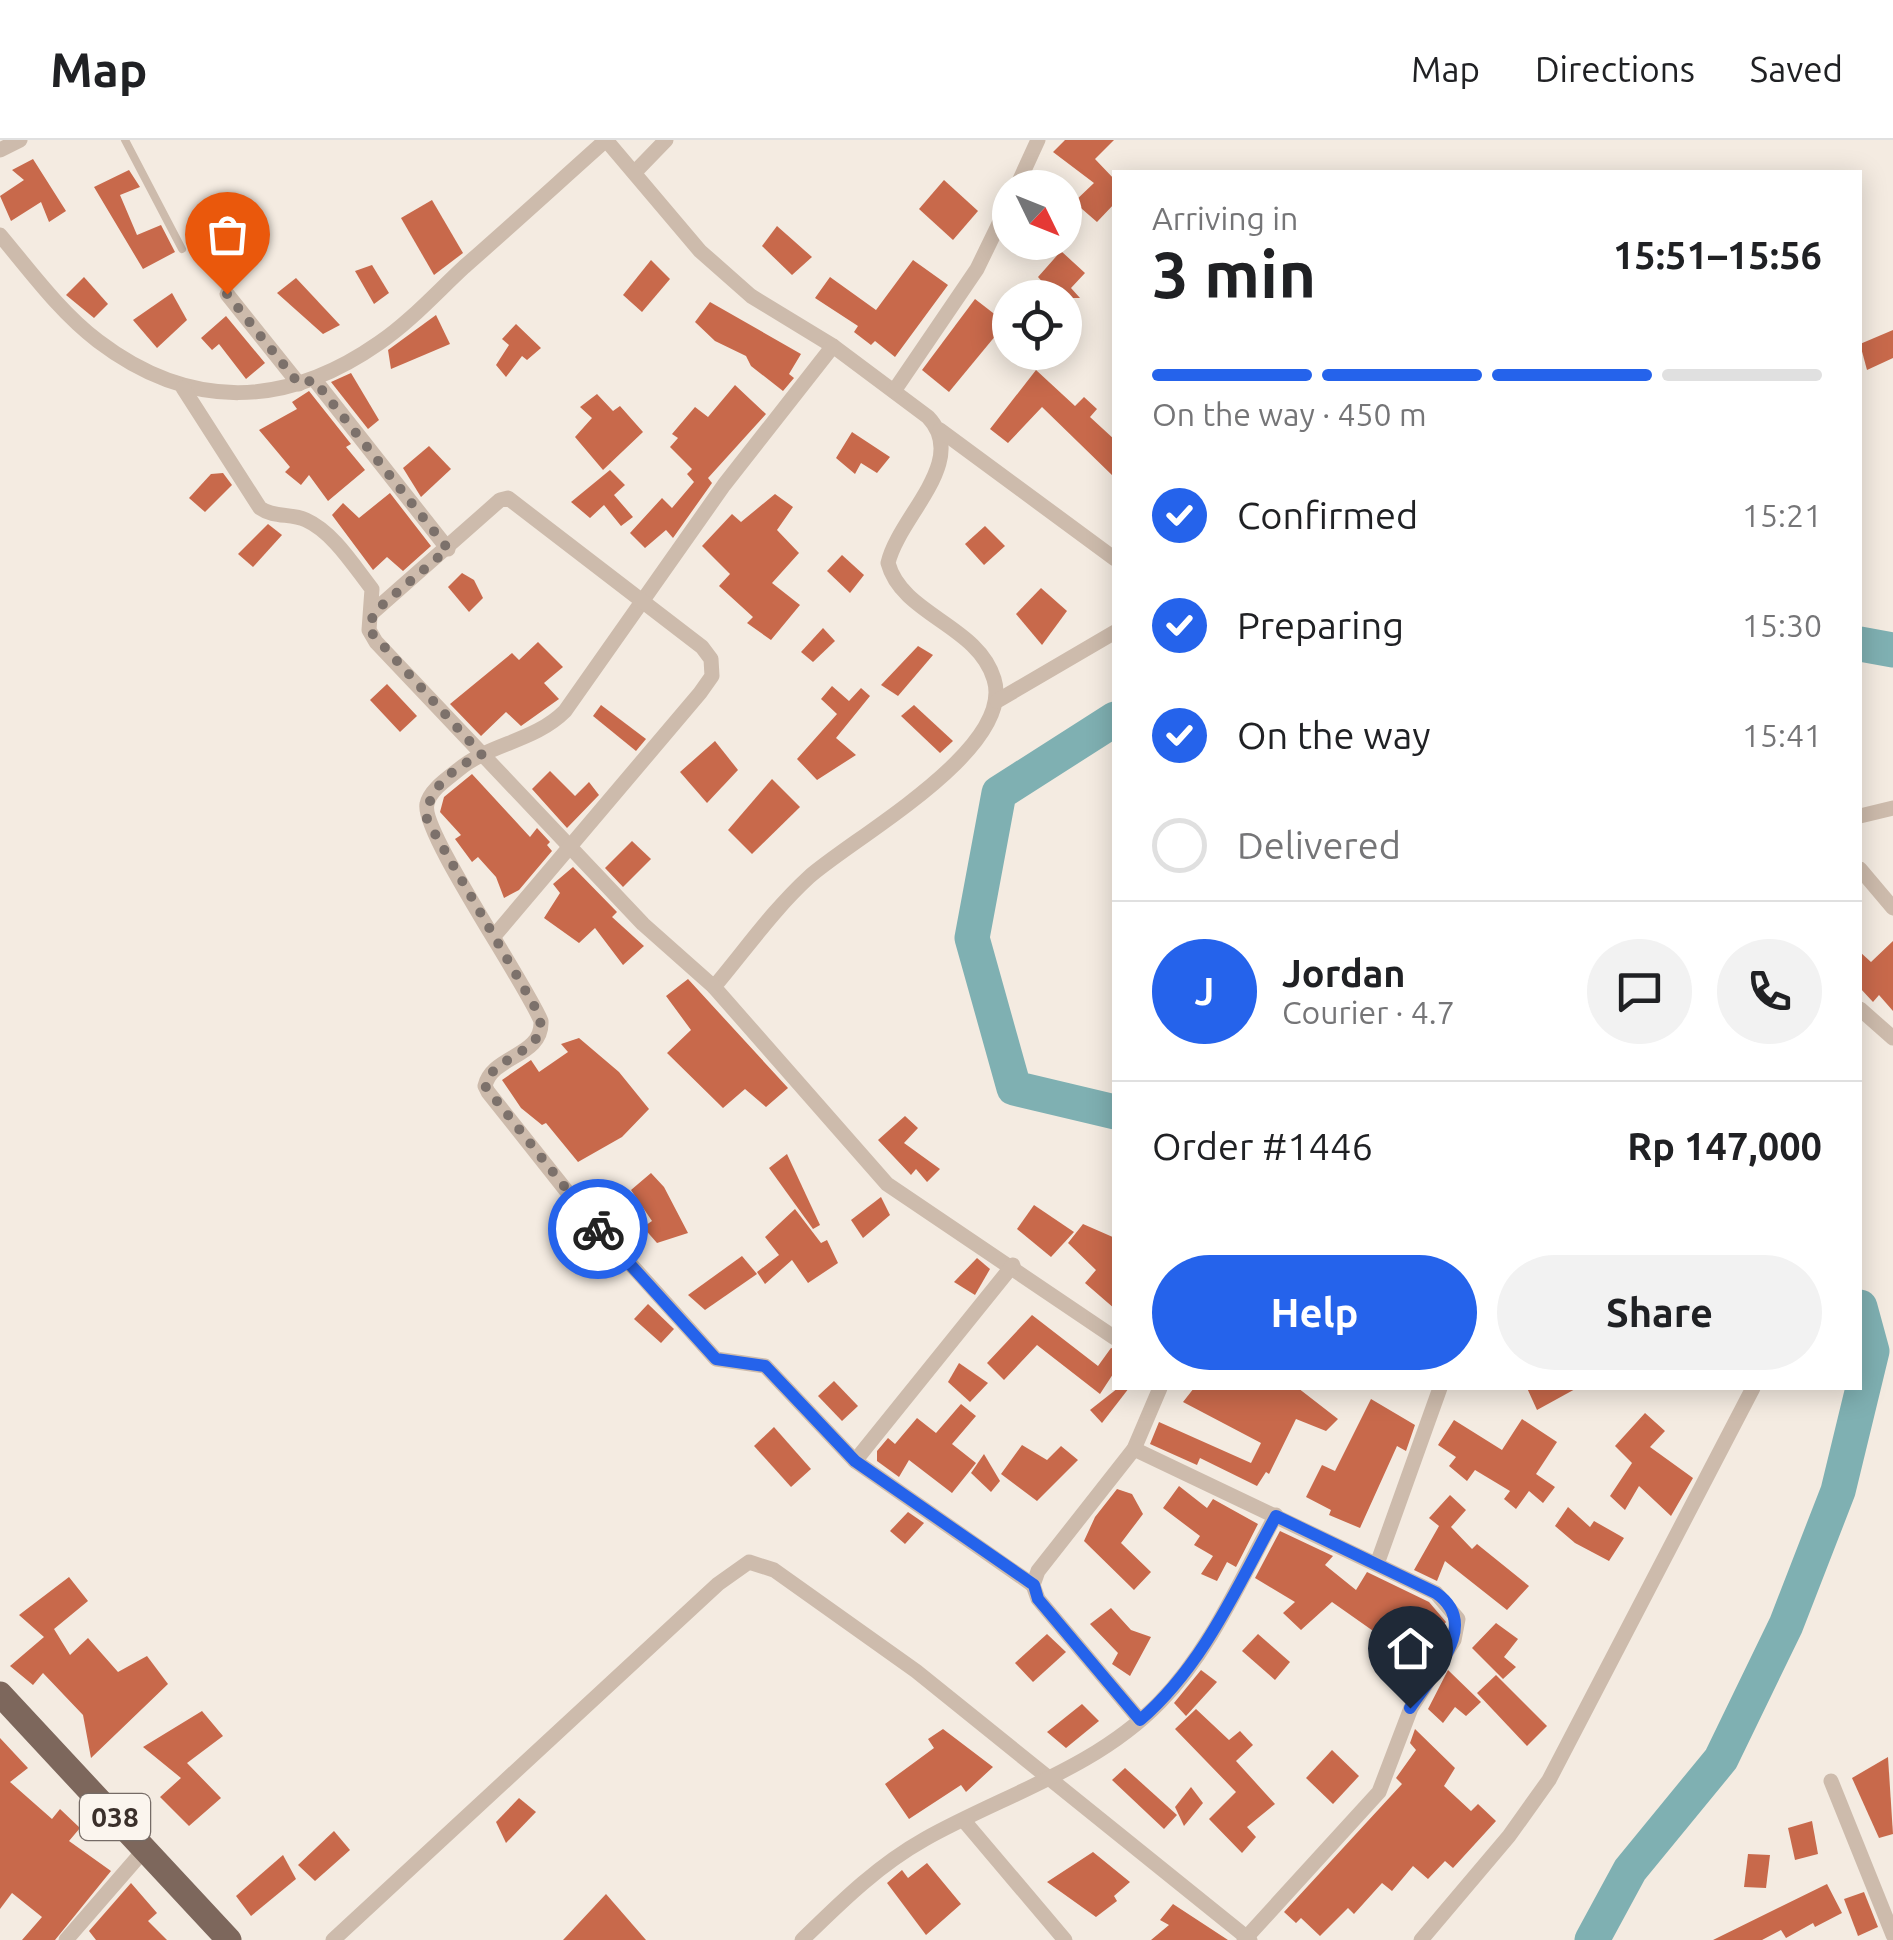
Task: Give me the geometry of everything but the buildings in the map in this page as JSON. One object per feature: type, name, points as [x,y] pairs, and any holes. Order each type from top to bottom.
[{"type":"main road","name":"038","points":[[3,1704],[230,1940]]},
{"type":"street","points":[[0,150],[20,140]]},
{"type":"street","points":[[0,235],[56,301],[98,341],[183,388],[224,394],[278,391],[306,382],[381,342],[606,140],[700,251],[752,296],[833,346],[1112,556]]},
{"type":"street","points":[[635,172],[666,140]]},
{"type":"street","points":[[1024,170],[1038,140]]},
{"type":"street","points":[[894,391],[977,268],[992,238]]},
{"type":"street","points":[[227,294],[448,549]]},
{"type":"street","points":[[833,346],[557,719],[530,738],[482,755],[438,786],[426,805],[427,820],[536,1009],[542,1028],[530,1046],[490,1074],[485,1086],[580,1208],[716,1359],[765,1366],[855,1461],[1034,1585]]},
{"type":"street","points":[[183,388],[260,508],[305,519],[326,533],[372,589],[374,612],[369,630],[376,642],[643,924],[714,986],[887,1184],[1013,1265],[1112,1336]]},
{"type":"street","points":[[714,986],[751,936],[811,876],[944,774],[990,722],[997,701],[990,666],[974,646],[903,590],[888,563],[896,536],[942,458],[940,430]]},
{"type":"street","points":[[374,612],[500,500],[508,498],[702,647],[711,659],[712,676],[573,848],[495,935]]},
{"type":"street","points":[[997,701],[1112,634]]},
{"type":"street","points":[[1862,816],[1893,808]]},
{"type":"street","points":[[1862,872],[1893,908]]},
{"type":"street","points":[[1862,1011],[1893,1038]]},
{"type":"street","points":[[855,1461],[1013,1265]]},
{"type":"street","points":[[1140,1720],[1038,1599],[1034,1585],[1038,1571],[1134,1448],[1159,1390]]},
{"type":"street","points":[[1377,1564],[1439,1390]]},
{"type":"street","points":[[1421,1940],[1509,1836],[1549,1780],[1752,1390]]},
{"type":"street","points":[[333,1940],[718,1584],[749,1562],[774,1570],[916,1672],[1247,1939],[1378,1792],[1410,1708],[1457,1629],[1458,1619],[1447,1600],[1134,1448]]},
{"type":"street","points":[[802,1940],[880,1866],[929,1836],[1049,1781],[1160,1703],[1202,1648],[1276,1516]]},
{"type":"street","points":[[1830,1781],[1893,1935]]},
{"type":"street","points":[[965,1822],[1065,1940]]},
{"type":"street","points":[[66,1940],[145,1849]]},
{"type":"lane","points":[[124,140],[182,249]]},
{"type":"waterway","points":[[1862,644],[1893,650]]},
{"type":"waterway","points":[[1112,721],[999,793],[972,938],[1014,1088],[1112,1111]]},
{"type":"waterway","points":[[1592,1940],[1630,1870],[1721,1759],[1786,1625],[1838,1491],[1872,1351],[1862,1314]]},
{"type":"way so far","points":[[227,294],[299,384],[314,380],[448,549],[374,612],[369,630],[482,755],[471,759],[438,786],[426,805],[427,820],[542,1021],[539,1038],[490,1074],[485,1086],[598,1229]]},
{"type":"route","points":[[598,1229],[716,1359],[765,1366],[855,1461],[1034,1585],[1038,1599],[1140,1720],[1186,1672],[1276,1516],[1436,1593],[1455,1610],[1458,1619],[1454,1640],[1410,1708]]}]
